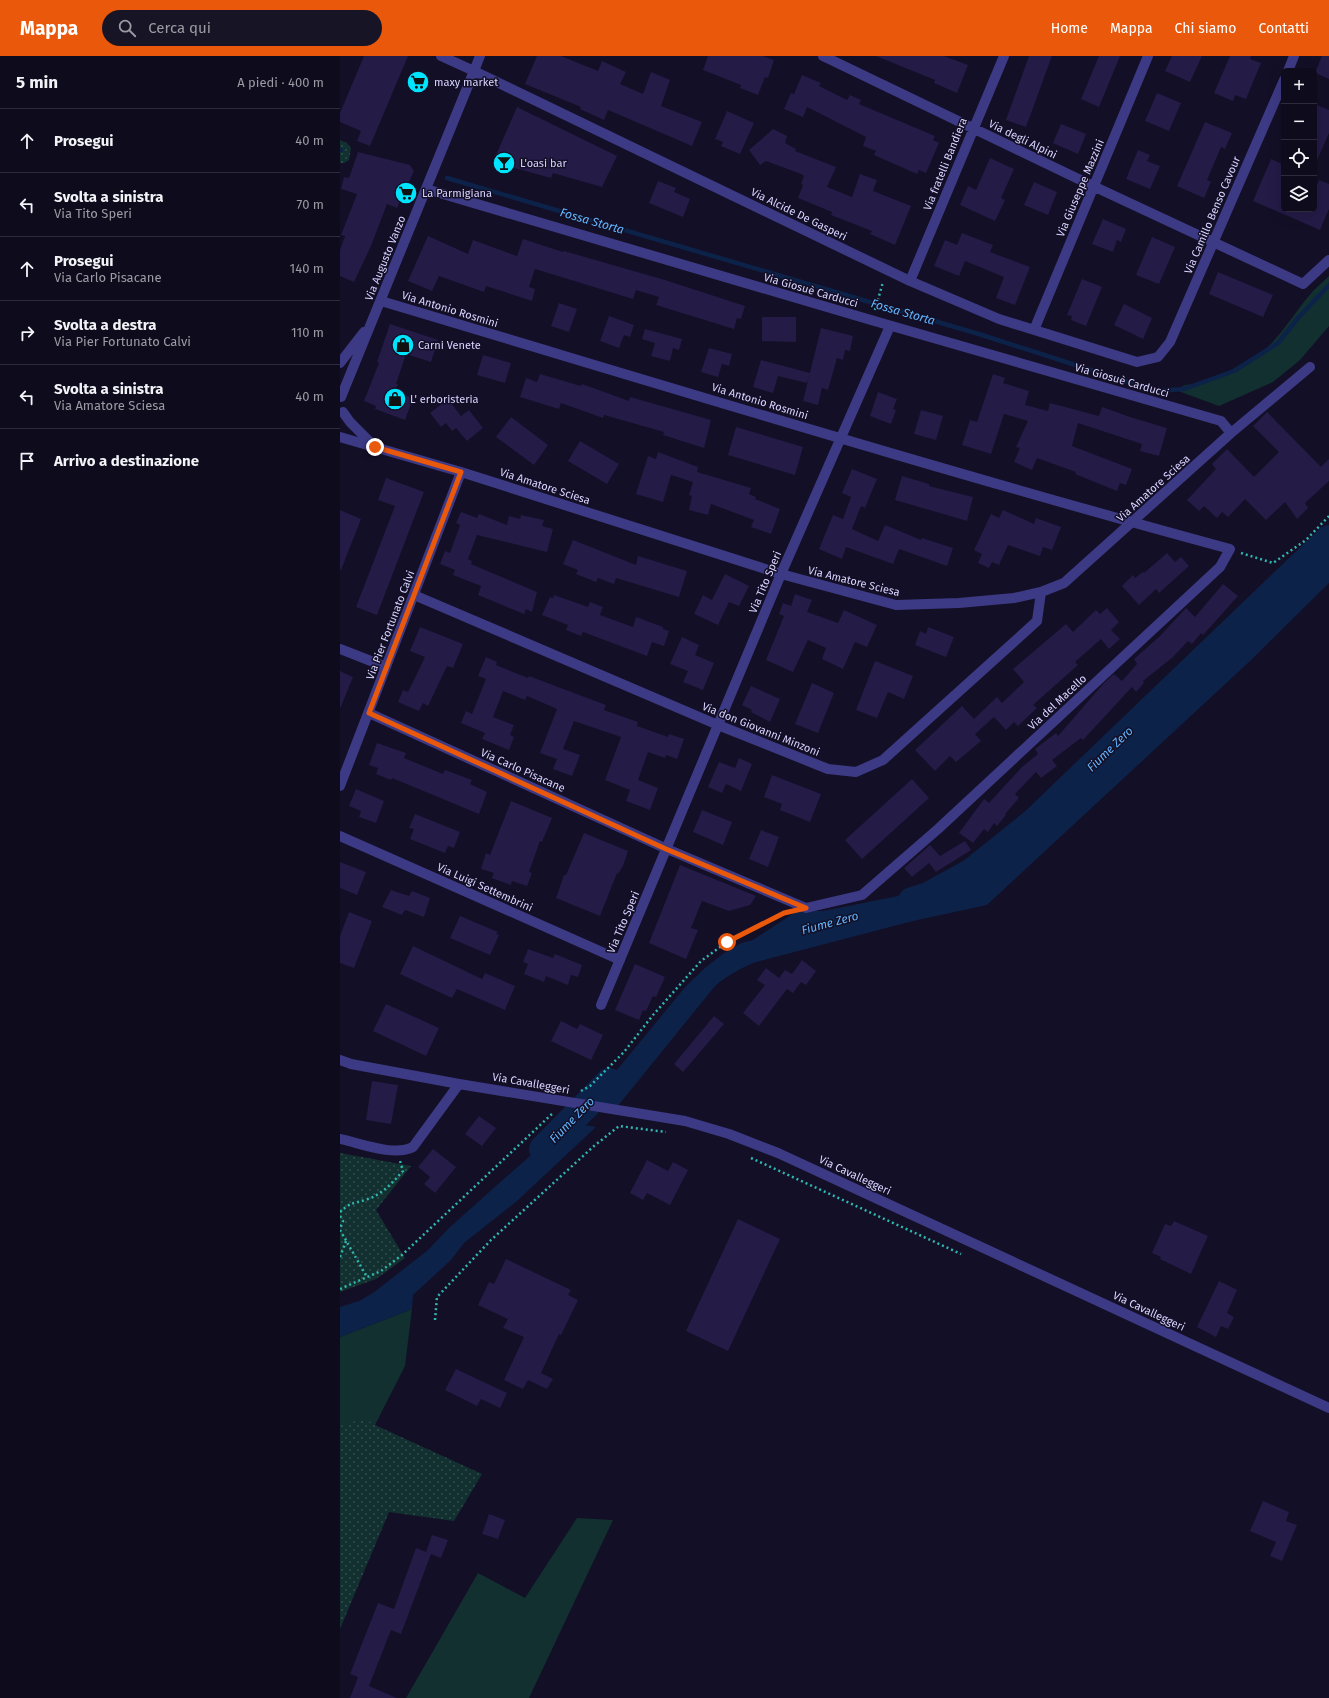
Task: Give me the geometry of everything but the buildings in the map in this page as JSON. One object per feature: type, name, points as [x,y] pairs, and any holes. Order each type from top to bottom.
[{"type":"street","name":"Via Alcide De Gasperi","points":[[441,56],[910,282],[999,319],[1137,362],[1158,357]]},
{"type":"street","name":"Via Augusto Vanzo","points":[[342,415],[343,404],[340,396],[381,301],[480,56]]},
{"type":"street","name":"Via degli Alpini","points":[[823,56],[1303,284],[1329,260]]},
{"type":"street","name":"Via fratelli Bandiera","points":[[910,282],[1004,56]]},
{"type":"street","name":"Via Giuseppe Mazzini","points":[[1034,330],[1148,56]]},
{"type":"street","points":[[1289,68],[1294,56]]},
{"type":"street","name":"Via Camillo Benso Cavour","points":[[1158,357],[1170,342],[1281,87]]},
{"type":"street","name":"Via Giosuè Carducci","points":[[426,189],[890,326],[1221,421],[1231,433]]},
{"type":"street","name":"Via Antonio Rosmini","points":[[381,301],[1133,523]]},
{"type":"street","name":"Via Augusto Vanzo","points":[[341,361],[373,320]]},
{"type":"street","name":"Via Tito Speri","points":[[601,1006],[781,574],[890,326]]},
{"type":"street","name":"Via Amatore Sciesa","points":[[340,437],[461,472],[781,574],[896,605],[959,603],[1014,598],[1041,592],[1064,583],[1133,523],[1231,433],[1310,367]]},
{"type":"street","name":"Via Amatore Sciesa","points":[[342,415],[375,447]]},
{"type":"street","points":[[340,440],[353,440]]},
{"type":"street","name":"Via Pier Fortunato Calvi","points":[[340,786],[461,472]]},
{"type":"street","points":[[1133,523],[1230,549]]},
{"type":"street","name":"Via del Macello","points":[[806,908],[862,895],[944,823],[1220,567],[1230,549]]},
{"type":"street","name":"Via don Giovanni Minzoni","points":[[414,595],[718,725],[828,769],[856,772],[883,760],[1036,621],[1041,592]]},
{"type":"street","points":[[340,649],[386,667]]},
{"type":"street","name":"Via Carlo Pisacane","points":[[369,713],[666,849]]},
{"type":"street","name":"Via Luigi Settembrini","points":[[340,836],[620,960]]},
{"type":"street","points":[[666,849],[806,908]]},
{"type":"street","name":"Via Cavalleggeri","points":[[340,1060],[351,1064],[459,1084],[685,1121],[729,1134],[778,1153],[1329,1408]]},
{"type":"street","points":[[340,1139],[397,1151],[407,1150],[413,1147],[459,1084]]},
{"type":"path","points":[[875,310],[880,289]]},
{"type":"path","points":[[1230,549],[1273,563],[1306,540],[1329,516]]},
{"type":"path","points":[[340,1289],[381,1271],[423,1236],[565,1101],[590,1086],[624,1052],[653,1014],[701,961],[727,942],[767,921],[784,913],[806,908]]},
{"type":"path","points":[[436,1320],[437,1297],[491,1240],[594,1146],[619,1126],[671,1133]]},
{"type":"path","points":[[340,1212],[349,1204],[366,1200],[386,1190],[403,1171],[397,1151]]},
{"type":"path","points":[[745,1155],[966,1256]]},
{"type":"path","points":[[340,1216],[343,1221],[340,1229],[367,1277]]},
{"type":"path","points":[[340,1257],[346,1241]]},
{"type":"green space","points":[[340,140],[347,143],[351,148],[349,160],[344,163],[340,163]]},
{"type":"green space","points":[[1329,276],[1329,326],[1300,360],[1273,382],[1219,406],[1178,391],[1182,386],[1203,383],[1225,376],[1256,358],[1274,341],[1313,291]]},
{"type":"green space","points":[[340,1153],[411,1166],[376,1210],[405,1258],[376,1279],[340,1292]]},
{"type":"green space","points":[[412,1309],[405,1366],[374,1427],[340,1426],[340,1337]]},
{"type":"green space","points":[[364,1418],[375,1425],[482,1474],[454,1521],[389,1512],[340,1629],[340,1426]]},
{"type":"green space","points":[[577,1518],[613,1520],[529,1698],[406,1698],[478,1573],[525,1598]]},
{"type":"water","points":[[1329,537],[1329,583],[1249,662],[987,905],[913,921],[756,962],[745,967],[730,975],[715,986],[617,1107],[586,1102],[621,1065],[686,986],[706,967],[724,953],[741,943],[753,940],[797,911],[823,911],[968,882],[1206,662]]},
{"type":"water","points":[[568,1122],[596,1127],[517,1201],[464,1243],[451,1260],[413,1295],[412,1309],[340,1337],[340,1307],[359,1301],[373,1293],[428,1250],[450,1227]]},
{"type":"waterway","name":"Fossa Storta","points":[[447,178],[982,335],[1156,391],[1184,389],[1234,371],[1278,343],[1298,318],[1329,285]]},
{"type":"waterway","name":"Fiume Zero","points":[[912,901],[928,896],[972,872],[1034,822],[1329,539]]},
{"type":"waterway","name":"Fiume Zero","points":[[543,1149],[609,1082]]},
{"type":"place","name":"maxy market","points":[[418,82]]},
{"type":"place","name":"L'oasi bar","points":[[504,163]]},
{"type":"place","name":"La Parmigiana","points":[[406,193]]},
{"type":"place","name":"Carni Venete","points":[[403,345]]},
{"type":"place","name":"L' erboristeria","points":[[395,399]]},
{"type":"route","points":[[375,447],[461,472],[369,713],[666,849],[806,908],[784,913],[727,942]]}]
